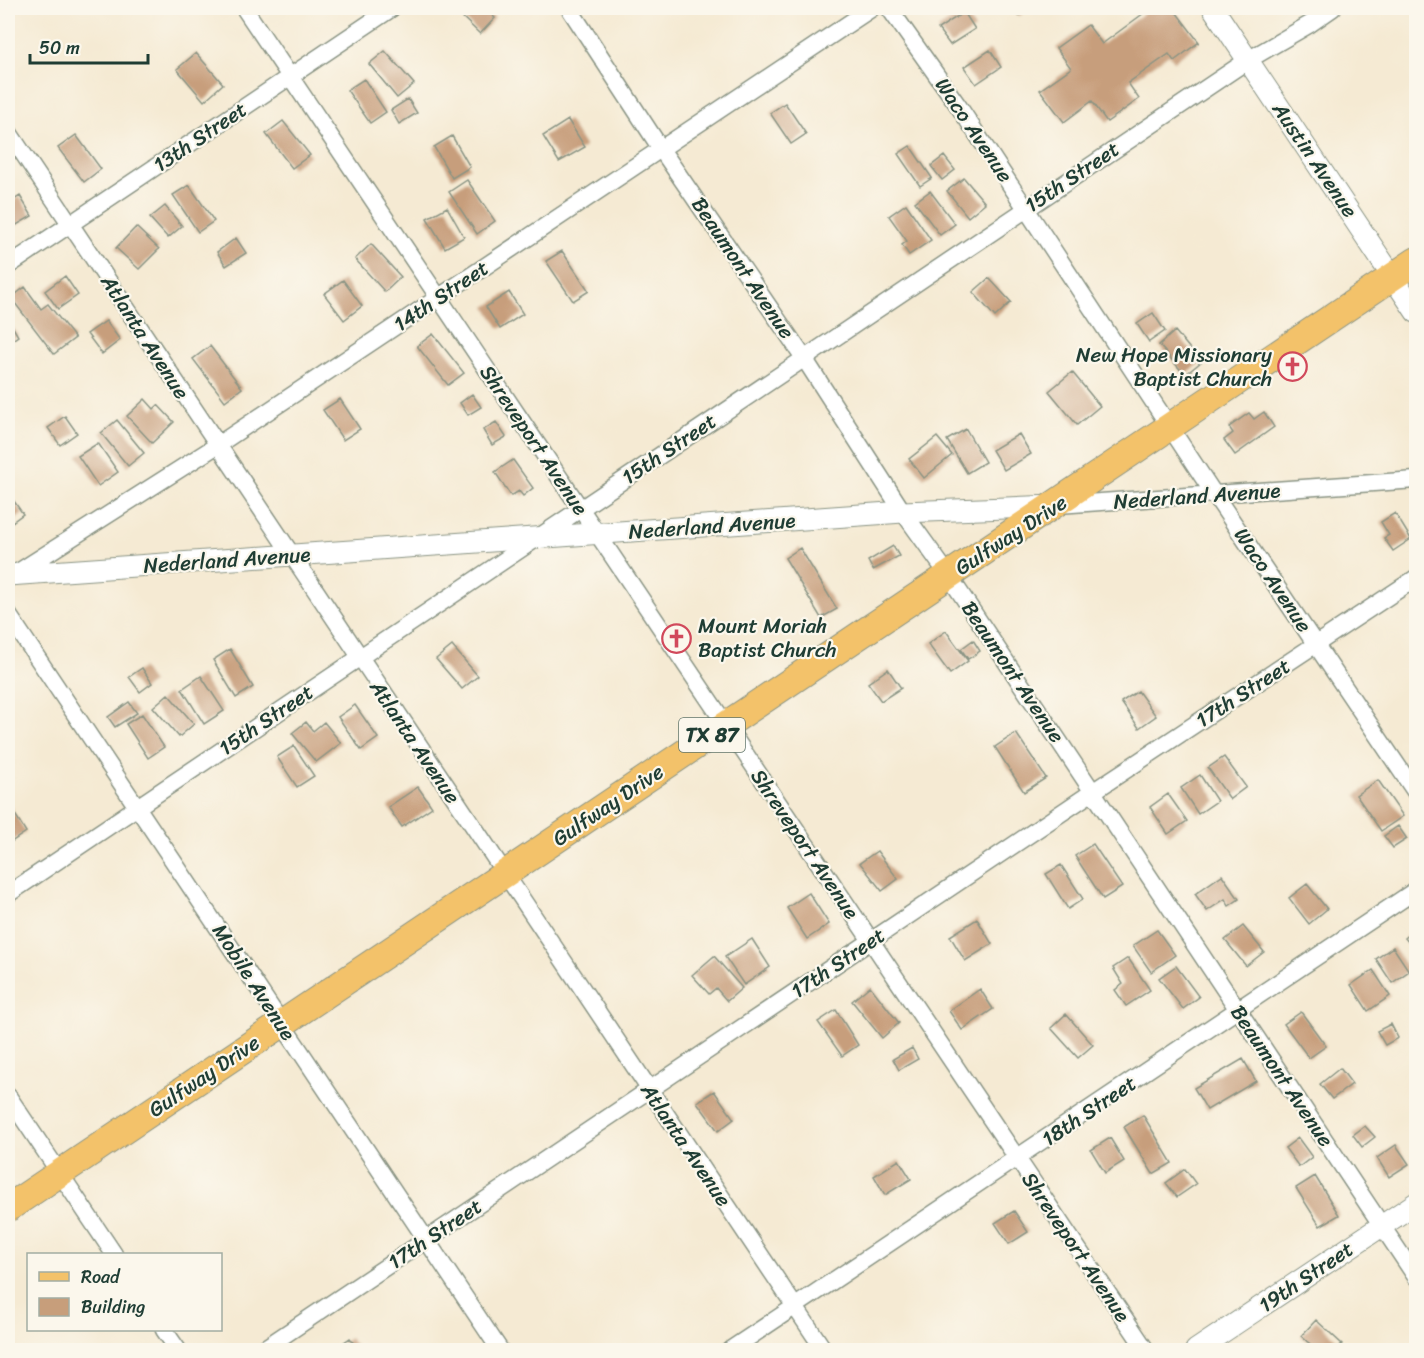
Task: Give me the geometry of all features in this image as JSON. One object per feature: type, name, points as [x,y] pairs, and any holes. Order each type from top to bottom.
[{"type":"main road","name":"Gulfway Drive","points":[[8,1208],[1056,506],[1416,261]]},
{"type":"street","name":"Shreveport Avenue","points":[[244,8],[1146,1350]]},
{"type":"street","name":"13th Street","points":[[8,266],[392,8]]},
{"type":"street","name":"Beaumont Avenue","points":[[568,8],[804,358],[903,512],[949,576],[1094,791],[1416,1277]]},
{"type":"street","name":"14th Street","points":[[10,576],[216,446],[872,8]]},
{"type":"street","name":"Waco Avenue","points":[[889,8],[1026,208],[1172,426],[1214,494],[1416,793]]},
{"type":"street","name":"Austin Avenue","points":[[1213,8],[1416,312]]},
{"type":"street","name":"15th Street","points":[[8,894],[540,538],[1026,208],[1248,60],[1334,8]]},
{"type":"street","name":"Atlanta Avenue","points":[[8,131],[216,446],[824,1350]]},
{"type":"street","name":"Nederland Avenue","points":[[10,576],[903,512],[1056,506],[1416,480]]},
{"type":"street","name":"17th Street","points":[[262,1350],[1094,791],[1416,578]]},
{"type":"street","name":"Mobile Avenue","points":[[8,614],[500,1350]]},
{"type":"street","name":"18th Street","points":[[730,1350],[1416,891]]},
{"type":"street","points":[[8,1096],[113,1253]]},
{"type":"street","name":"19th Street","points":[[1196,1350],[1416,1203]]},
{"type":"street","points":[[165,1331],[178,1350]]},
{"type":"building","points":[[462,8],[484,8],[495,18],[480,34],[457,12]]},
{"type":"building","points":[[1013,8],[1024,8],[1026,11],[1019,16]]},
{"type":"building","points":[[1143,8],[1173,8],[1199,42],[1174,61],[1169,54],[1128,83],[1139,99],[1107,122],[1092,101],[1064,122],[1040,90],[1071,68],[1056,48],[1088,25],[1102,44],[1144,13]]},
{"type":"building","points":[[964,12],[975,29],[950,45],[938,29]]},
{"type":"building","points":[[990,50],[1001,67],[976,84],[964,67]]},
{"type":"building","points":[[385,51],[414,84],[397,98],[369,64]]},
{"type":"building","points":[[196,53],[223,84],[204,101],[177,69]]},
{"type":"building","points":[[364,79],[386,112],[370,123],[347,90]]},
{"type":"building","points":[[408,99],[417,113],[399,124],[391,110]]},
{"type":"building","points":[[785,103],[806,134],[791,144],[770,113]]},
{"type":"building","points":[[568,120],[585,147],[559,162],[543,136]]},
{"type":"building","points":[[283,121],[310,155],[292,168],[266,134]]},
{"type":"building","points":[[76,135],[101,169],[84,182],[58,148]]},
{"type":"building","points":[[452,136],[470,167],[452,178],[434,147]]},
{"type":"building","points":[[910,146],[932,178],[920,186],[898,154]]},
{"type":"building","points":[[944,156],[955,170],[942,180],[931,166]]},
{"type":"building","points":[[964,178],[985,203],[968,217],[947,191]]},
{"type":"building","points":[[467,180],[495,221],[477,234],[449,192]]},
{"type":"building","points":[[189,185],[214,221],[198,232],[173,195]]},
{"type":"building","points":[[930,191],[955,224],[940,235],[915,202]]},
{"type":"building","points":[[20,196],[32,216],[8,230],[8,204]]},
{"type":"building","points":[[906,204],[931,240],[909,255],[902,245],[907,241],[889,216]]},
{"type":"building","points":[[165,206],[182,226],[168,238],[150,218]]},
{"type":"building","points":[[447,207],[464,237],[445,248],[427,218]]},
{"type":"building","points":[[136,227],[159,249],[139,269],[116,248]]},
{"type":"building","points":[[236,238],[246,253],[226,266],[217,252]]},
{"type":"building","points":[[371,244],[401,277],[385,292],[355,259]]},
{"type":"building","points":[[562,251],[589,291],[573,301],[546,261]]},
{"type":"building","points":[[65,276],[78,295],[58,309],[45,291]]},
{"type":"building","points":[[989,278],[1011,302],[995,317],[973,292]]},
{"type":"building","points":[[343,280],[362,306],[344,320],[324,294]]},
{"type":"building","points":[[25,287],[41,309],[48,304],[75,338],[54,354],[11,298]]},
{"type":"building","points":[[509,292],[523,314],[500,329],[486,307]]},
{"type":"building","points":[[1153,313],[1165,331],[1149,342],[1137,324]]},
{"type":"building","points":[[8,319],[18,336],[8,343]]},
{"type":"building","points":[[106,321],[120,340],[102,354],[87,334]]},
{"type":"building","points":[[1175,331],[1201,362],[1185,375],[1159,345]]},
{"type":"building","points":[[433,334],[464,373],[448,385],[417,346]]},
{"type":"building","points":[[210,346],[242,388],[225,401],[193,359]]},
{"type":"building","points":[[1072,372],[1100,406],[1077,425],[1049,391]]},
{"type":"building","points":[[472,394],[481,407],[468,415],[460,403]]},
{"type":"building","points":[[145,399],[154,409],[158,405],[174,422],[152,443],[127,416]]},
{"type":"building","points":[[340,399],[360,429],[343,440],[323,410]]},
{"type":"building","points":[[1264,412],[1274,427],[1235,455],[1224,440],[1233,433],[1229,427],[1249,413],[1254,419]]},
{"type":"building","points":[[65,416],[77,433],[60,445],[48,428]]},
{"type":"building","points":[[117,420],[144,453],[128,466],[101,433]]},
{"type":"building","points":[[496,422],[506,437],[492,445],[483,430]]},
{"type":"building","points":[[966,429],[985,462],[967,473],[947,440]]},
{"type":"building","points":[[1019,434],[1031,454],[1004,470],[992,450]]},
{"type":"building","points":[[937,437],[952,455],[924,478],[909,459]]},
{"type":"building","points":[[98,443],[118,472],[98,486],[78,456]]},
{"type":"building","points":[[513,460],[533,488],[523,496],[519,491],[511,496],[495,472]]},
{"type":"building","points":[[11,497],[23,514],[8,525],[8,499]]},
{"type":"building","points":[[1395,513],[1411,539],[1393,551],[1384,538],[1389,535],[1381,522]]},
{"type":"building","points":[[893,546],[899,556],[873,570],[868,561]]},
{"type":"building","points":[[800,548],[837,609],[821,618],[785,558]]},
{"type":"building","points":[[946,631],[968,661],[950,674],[928,644]]},
{"type":"building","points":[[973,640],[980,651],[968,659],[961,649]]},
{"type":"building","points":[[452,646],[478,676],[462,689],[436,659]]},
{"type":"building","points":[[230,649],[253,687],[236,698],[213,660]]},
{"type":"building","points":[[142,668],[152,683],[140,692],[129,677]]},
{"type":"building","points":[[888,669],[901,688],[881,701],[868,683]]},
{"type":"building","points":[[201,676],[224,711],[204,724],[182,689]]},
{"type":"building","points":[[1138,691],[1156,716],[1139,728],[1121,702]]},
{"type":"building","points":[[168,694],[194,724],[179,737],[153,707]]},
{"type":"building","points":[[129,702],[137,713],[115,727],[108,717]]},
{"type":"building","points":[[355,705],[378,738],[361,750],[338,717]]},
{"type":"building","points":[[142,714],[164,747],[148,758],[126,724]]},
{"type":"building","points":[[306,722],[313,731],[324,722],[341,743],[316,762],[292,733]]},
{"type":"building","points":[[1016,733],[1046,778],[1024,792],[995,747]]},
{"type":"building","points":[[294,746],[314,776],[297,787],[277,757]]},
{"type":"building","points":[[1224,757],[1246,787],[1230,799],[1208,768]]},
{"type":"building","points":[[1200,775],[1217,801],[1198,814],[1181,788]]},
{"type":"building","points":[[1378,780],[1403,816],[1381,831],[1356,795]]},
{"type":"building","points":[[418,787],[432,807],[402,827],[388,807]]},
{"type":"building","points":[[1168,794],[1187,821],[1168,834],[1150,807]]},
{"type":"building","points":[[8,803],[26,832],[8,844]]},
{"type":"building","points":[[1398,826],[1407,839],[1393,848],[1384,836]]},
{"type":"building","points":[[1093,844],[1122,887],[1103,899],[1075,856]]},
{"type":"building","points":[[877,851],[898,879],[882,891],[860,863]]},
{"type":"building","points":[[1061,865],[1083,899],[1068,909],[1046,874]]},
{"type":"building","points":[[1222,875],[1239,899],[1229,906],[1225,899],[1207,911],[1195,894]]},
{"type":"building","points":[[1307,884],[1327,909],[1309,924],[1289,898]]},
{"type":"building","points":[[809,893],[829,924],[807,939],[787,908]]},
{"type":"building","points":[[977,919],[992,944],[965,961],[950,936]]},
{"type":"building","points":[[1243,926],[1264,952],[1246,966],[1225,940]]},
{"type":"building","points":[[1416,928],[1416,951],[1405,938]]},
{"type":"building","points":[[1157,930],[1175,955],[1151,972],[1133,946]]},
{"type":"building","points":[[752,939],[770,967],[744,985],[725,957]]},
{"type":"building","points":[[1393,947],[1409,971],[1392,983],[1376,959]]},
{"type":"building","points":[[714,956],[742,988],[727,1001],[716,988],[709,994],[692,975]]},
{"type":"building","points":[[1128,958],[1150,990],[1126,1006],[1115,990],[1123,984],[1113,968]]},
{"type":"building","points":[[1176,966],[1199,997],[1183,1009],[1159,978]]},
{"type":"building","points":[[1373,970],[1390,996],[1368,1011],[1351,985]]},
{"type":"building","points":[[870,986],[899,1023],[882,1038],[852,1001]]},
{"type":"building","points":[[980,989],[993,1009],[962,1030],[949,1011]]},
{"type":"building","points":[[836,1010],[858,1045],[842,1056],[818,1022]]},
{"type":"building","points":[[1301,1012],[1326,1046],[1309,1058],[1284,1024]]},
{"type":"building","points":[[1066,1014],[1093,1045],[1078,1058],[1051,1028]]},
{"type":"building","points":[[1391,1024],[1398,1038],[1385,1045],[1377,1031]]},
{"type":"building","points":[[912,1048],[918,1059],[899,1070],[893,1059]]},
{"type":"building","points":[[1243,1059],[1256,1081],[1207,1110],[1194,1088]]},
{"type":"building","points":[[1340,1068],[1352,1084],[1332,1099],[1320,1084]]},
{"type":"building","points":[[714,1091],[734,1119],[718,1131],[697,1102]]},
{"type":"building","points":[[1143,1115],[1172,1163],[1153,1174],[1124,1127]]},
{"type":"building","points":[[1365,1126],[1375,1137],[1362,1147],[1353,1135]]},
{"type":"building","points":[[1110,1138],[1124,1161],[1105,1173],[1091,1150]]},
{"type":"building","points":[[1298,1138],[1312,1157],[1299,1167],[1285,1148]]},
{"type":"building","points":[[1396,1145],[1409,1164],[1389,1177],[1377,1158]]},
{"type":"building","points":[[899,1160],[911,1179],[885,1195],[874,1176]]},
{"type":"building","points":[[1185,1169],[1196,1184],[1177,1197],[1166,1183]]},
{"type":"building","points":[[1315,1176],[1339,1215],[1320,1226],[1296,1188]]},
{"type":"building","points":[[1014,1211],[1028,1232],[1009,1244],[995,1223]]},
{"type":"building","points":[[1316,1320],[1342,1344],[1335,1350],[1317,1350],[1301,1336]]},
{"type":"building","points":[[350,1338],[358,1350],[344,1350],[340,1345]]},
{"type":"place","name":"New Hope Missionary Baptist Church","points":[[1293,367]]},
{"type":"place","name":"Mount Moriah Baptist Church","points":[[677,638]]}]
